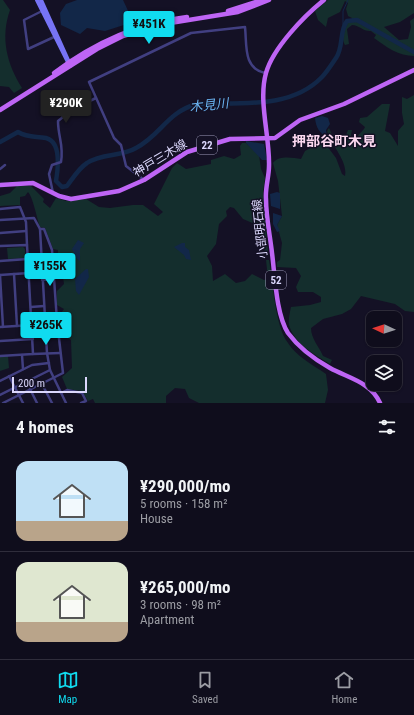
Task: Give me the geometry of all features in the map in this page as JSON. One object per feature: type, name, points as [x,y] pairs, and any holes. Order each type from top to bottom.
[{"type":"main road","points":[[0,110],[95,46],[138,27],[176,18],[224,12],[262,0]]},
{"type":"main road","points":[[69,64],[108,43],[140,30],[177,21],[238,12],[269,0]]},
{"type":"main road","name":"小部明石線","points":[[324,0],[301,20],[275,54],[266,73],[264,96],[269,166],[266,190],[266,212],[281,315],[287,331],[295,342],[318,361],[360,381],[370,388],[380,403]]},
{"type":"main road","name":"神戸三木線","points":[[0,185],[32,183],[53,193],[71,199],[119,191],[144,180],[187,152],[230,139],[275,138],[300,120],[344,104],[414,70]]},
{"type":"street","points":[[37,0],[54,37],[69,64]]},
{"type":"street","points":[[41,0],[69,64]]},
{"type":"street","points":[[42,11],[24,20],[28,49],[54,37]]},
{"type":"street","points":[[144,180],[126,166],[123,152],[89,82],[191,34],[245,27],[250,63],[257,71],[266,73]]},
{"type":"street","points":[[53,193],[49,174],[52,165],[61,162],[63,149],[58,128],[58,121],[63,117],[62,114],[96,98]]},
{"type":"street","points":[[0,169],[5,165]]},
{"type":"street","points":[[0,209],[20,207],[25,218],[33,354]]},
{"type":"street","points":[[0,220],[34,218],[40,229],[47,353],[50,370],[66,403]]},
{"type":"street","points":[[3,403],[63,373],[60,353],[52,250],[44,230],[40,229]]},
{"type":"street","points":[[0,233],[26,231]]},
{"type":"street","points":[[0,246],[27,245]]},
{"type":"street","points":[[0,261],[42,258]]},
{"type":"street","points":[[29,273],[0,275],[2,327],[32,325]]},
{"type":"street","points":[[14,274],[17,326]]},
{"type":"street","points":[[42,280],[54,279]]},
{"type":"street","points":[[31,307],[44,306]]},
{"type":"street","points":[[0,341],[33,339]]},
{"type":"street","points":[[0,356],[60,353]]},
{"type":"street","points":[[22,355],[23,369]]},
{"type":"street","points":[[0,381],[32,365],[49,363]]},
{"type":"street","points":[[0,395],[50,370]]},
{"type":"street","points":[[9,376],[23,403]]},
{"type":"street","points":[[42,384],[52,403]]},
{"type":"street","points":[[30,389],[37,403]]},
{"type":"street","points":[[62,393],[66,390],[82,393],[86,400],[81,403]]},
{"type":"green space","points":[[0,0],[3,0],[10,10],[7,20],[5,41],[12,70],[22,88],[14,93],[9,87],[0,86]]},
{"type":"green space","points":[[328,0],[414,0],[414,13],[400,22],[384,27],[399,40],[408,39],[411,27],[410,21],[414,18],[414,56],[408,56],[383,45],[374,38],[376,35],[371,31],[355,25],[352,25],[347,29],[349,44],[345,45],[343,31],[352,18],[348,16],[346,9],[348,3],[345,1],[340,12],[328,18],[326,27],[318,20],[315,11]]},
{"type":"green space","points":[[414,95],[414,312],[405,311],[395,304],[361,296],[351,309],[342,314],[323,319],[311,328],[311,332],[323,356],[332,360],[330,364],[300,343],[289,325],[291,307],[321,302],[321,297],[313,292],[298,292],[296,287],[301,276],[296,268],[277,267],[277,262],[280,260],[282,243],[277,225],[282,216],[278,181],[273,163],[282,158],[301,159],[305,151],[318,144],[319,140],[324,137],[327,146],[336,158],[342,174],[345,176],[342,159],[327,131],[329,128],[334,139],[343,143],[348,130],[352,130],[350,140],[353,141],[365,127],[359,122],[360,118],[367,117],[382,104],[390,104],[385,131],[390,133],[398,146],[398,131],[404,124],[402,97],[407,99]]},
{"type":"green space","points":[[242,143],[246,143],[259,155],[261,169],[265,178],[263,192],[268,252],[265,252],[262,240],[255,237],[257,225],[243,219],[234,208],[230,207],[226,211],[227,216],[219,224],[216,244],[207,256],[212,266],[213,281],[225,274],[236,283],[245,281],[252,274],[264,280],[268,279],[266,260],[269,260],[280,326],[291,348],[305,360],[326,374],[328,390],[325,403],[199,403],[189,398],[185,389],[175,388],[166,396],[166,403],[95,403],[93,399],[88,401],[82,391],[67,389],[62,377],[72,368],[71,340],[67,337],[65,321],[58,322],[58,317],[64,309],[57,305],[57,291],[64,284],[63,277],[60,276],[61,270],[54,268],[54,259],[58,259],[58,250],[53,249],[45,228],[40,227],[28,192],[25,196],[20,197],[20,205],[0,206],[0,196],[10,193],[17,186],[31,186],[44,199],[43,202],[50,208],[56,198],[66,201],[86,199],[99,207],[110,208],[143,205],[158,216],[163,212],[154,204],[172,168],[177,163],[186,169],[211,164],[211,160],[224,156],[234,159],[241,155],[240,146]]},
{"type":"green space","points":[[23,247],[25,249],[25,258],[8,259],[7,248]]},
{"type":"green space","points":[[0,356],[8,356],[9,368],[0,371]]},
{"type":"water","points":[[77,0],[123,0],[130,15],[127,24],[105,31],[87,28],[80,34],[61,25],[60,13],[66,4]]},
{"type":"water","points":[[322,116],[328,118],[330,124],[326,130],[327,137],[320,132],[316,124],[315,118]]},
{"type":"water","points":[[246,141],[264,144],[267,160],[262,160],[246,143]]},
{"type":"water","points":[[277,192],[280,193],[280,209],[271,206],[270,194]]},
{"type":"water","points":[[273,213],[282,216],[277,225],[280,231],[277,232],[273,224]]},
{"type":"water","points":[[78,240],[84,243],[80,249],[80,261],[77,259],[72,249]]},
{"type":"water","points":[[185,243],[185,247],[189,250],[191,260],[186,259],[184,255],[174,247]]},
{"type":"water","points":[[86,269],[88,269],[89,277],[79,295],[76,291],[75,279]]},
{"type":"waterway","points":[[343,27],[343,11],[348,0]]},
{"type":"waterway","name":"木見川","points":[[0,142],[18,132],[25,135],[46,138],[51,141],[55,145],[58,156],[56,181],[62,187],[67,186],[79,170],[87,163],[99,158],[124,153],[136,148],[145,143],[178,112],[187,108],[197,104],[247,103],[279,100],[295,95],[309,88],[324,75],[336,58],[340,49],[343,29],[347,21],[357,20],[414,52]]},
{"type":"district","name":"押部谷町木見","points":[[334,141]]}]
